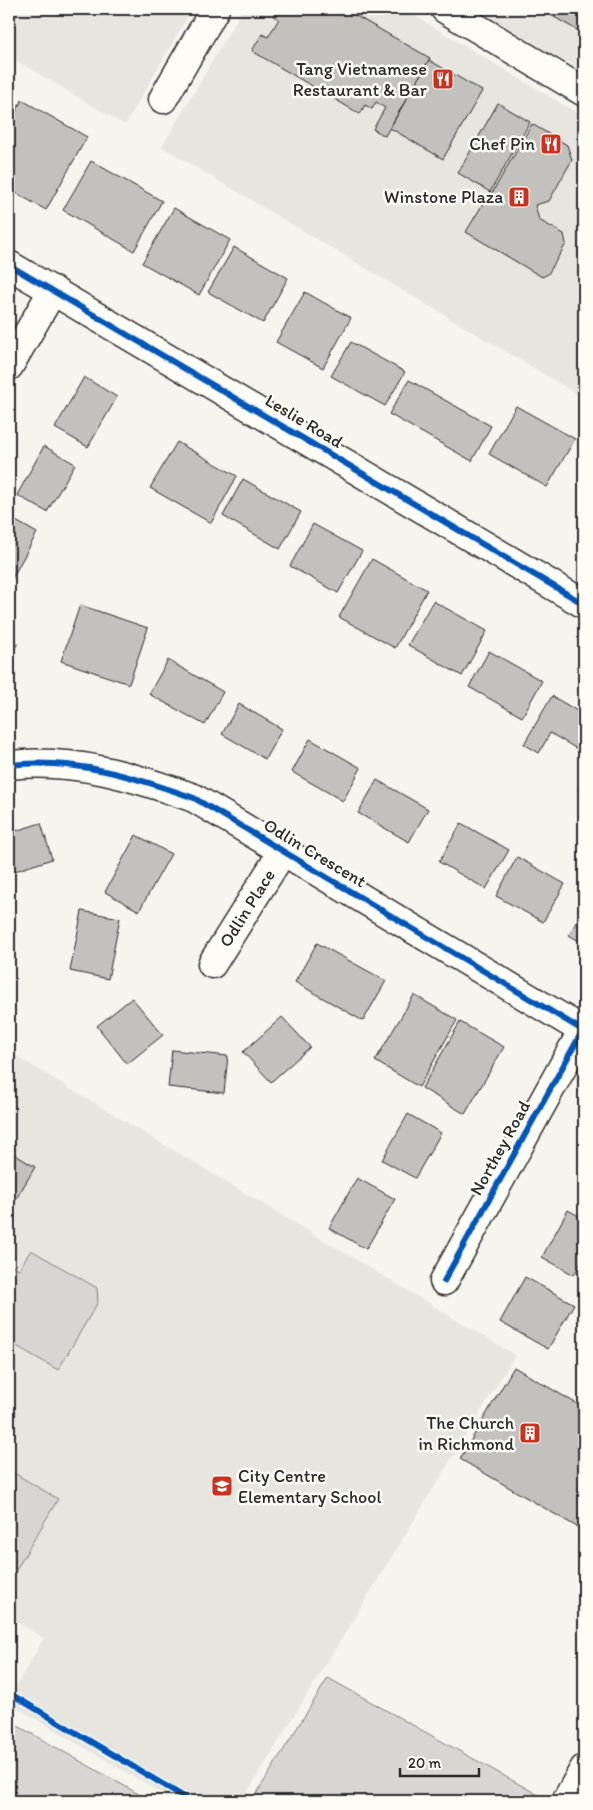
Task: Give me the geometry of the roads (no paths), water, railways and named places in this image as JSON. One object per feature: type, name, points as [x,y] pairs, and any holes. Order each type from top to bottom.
[{"type":"street","points":[[163,99],[215,9]]},
{"type":"street","points":[[445,9],[584,92]]},
{"type":"street","name":"Leslie Road","points":[[9,265],[584,604]]},
{"type":"street","points":[[9,366],[53,290]]},
{"type":"street","name":"Odlin Crescent","points":[[9,765],[38,762],[76,765],[137,777],[194,798],[584,1031]]},
{"type":"street","name":"Odlin Place","points":[[212,964],[284,851]]},
{"type":"street","name":"Northey Road","points":[[444,1281],[584,1031]]},
{"type":"street","points":[[566,1801],[584,1769]]},
{"type":"place","name":"Tang Vietnamese Restaurant & Bar","points":[[443,79]]},
{"type":"place","name":"Chef Pin","points":[[551,144]]},
{"type":"place","name":"Winstone Plaza","points":[[519,197]]},
{"type":"place","name":"The Church in Richmond","points":[[530,1433]]},
{"type":"place","name":"City Centre Elementary School","points":[[222,1486]]}]
